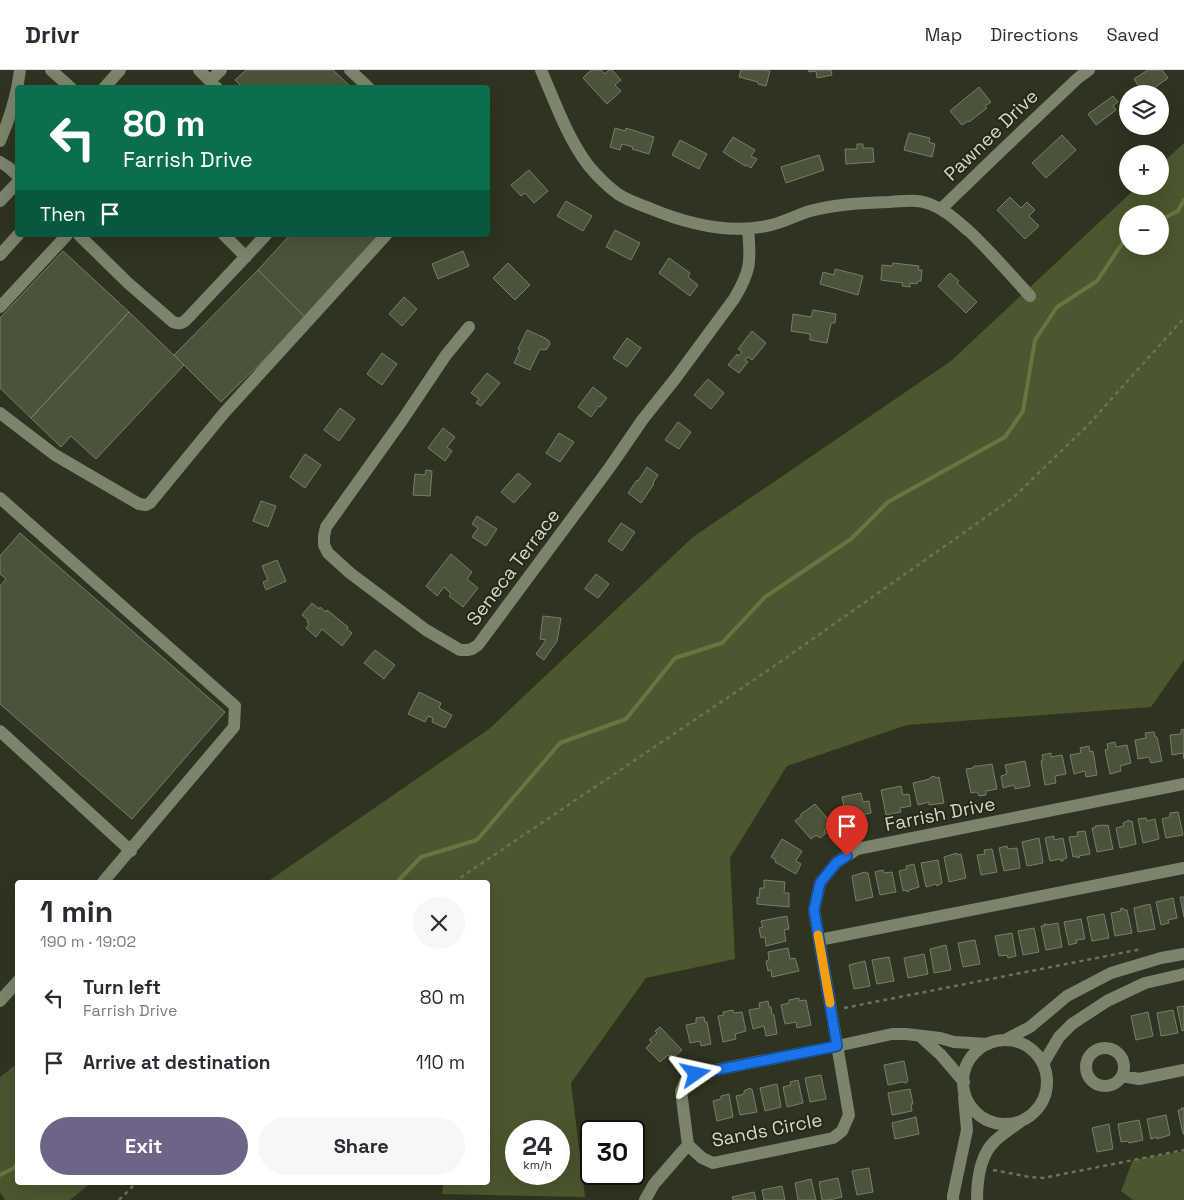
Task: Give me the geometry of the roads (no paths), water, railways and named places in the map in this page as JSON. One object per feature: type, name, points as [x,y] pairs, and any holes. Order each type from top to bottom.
[{"type":"street","points":[[17,85],[20,70]]},
{"type":"street","points":[[52,70],[68,85]]},
{"type":"street","points":[[107,85],[120,70]]},
{"type":"street","points":[[199,70],[214,84],[221,70]]},
{"type":"street","points":[[350,70],[365,85]]},
{"type":"street","points":[[541,70],[576,147],[589,166],[612,189],[633,202],[670,217],[728,229],[748,229],[772,225],[809,212],[834,206],[914,201],[928,203],[952,215],[984,246],[1030,296]]},
{"type":"street","name":"Pawnee Drive","points":[[942,209],[1007,145],[1078,78],[1089,70]]},
{"type":"street","points":[[0,141],[15,96]]},
{"type":"street","points":[[0,162],[15,173]]},
{"type":"street","points":[[0,201],[15,185]]},
{"type":"street","name":"Seneca Terrace","points":[[469,327],[446,355],[326,527],[324,536],[324,545],[328,553],[350,573],[426,630],[460,650],[472,649],[478,645],[734,299],[748,271],[751,256],[748,229]]},
{"type":"street","points":[[0,255],[16,237]]},
{"type":"street","points":[[0,308],[65,237]]},
{"type":"street","points":[[81,237],[128,283],[173,322],[178,324],[186,320],[264,237]]},
{"type":"street","points":[[226,237],[246,256]]},
{"type":"street","points":[[0,413],[55,455],[139,504],[146,505],[150,503],[224,413],[384,237]]},
{"type":"street","points":[[0,498],[235,706],[234,727],[105,880]]},
{"type":"street","points":[[0,731],[131,850]]},
{"type":"street","name":"Farrish Drive","points":[[837,1046],[814,910],[820,883],[836,863],[857,849],[1184,784]]},
{"type":"street","points":[[819,940],[1184,868]]},
{"type":"street","points":[[953,1200],[952,1196],[967,1130],[964,1076],[968,1063],[976,1052],[988,1044],[1005,1040],[1030,1027],[1066,996],[1111,973],[1161,958],[1184,954]]},
{"type":"street","points":[[1043,1064],[1059,1038],[1072,1024],[1108,1001],[1145,983],[1184,974]]},
{"type":"street","points":[[0,1001],[15,984]]},
{"type":"street","name":"Sands Circle","points":[[837,1046],[849,1115],[842,1131],[832,1138],[712,1163],[702,1158],[688,1145],[681,1091],[685,1082],[696,1074],[892,1034],[940,1038],[954,1042],[988,1044]]},
{"type":"street","points":[[920,1036],[941,1055],[964,1086],[968,1102],[976,1112],[987,1120],[1000,1124],[1013,1123],[1025,1119]]},
{"type":"street","points":[[977,1200],[977,1184],[985,1155],[995,1141],[1035,1111],[1042,1101],[1046,1089],[1046,1076],[1043,1064],[1036,1054],[1026,1046],[1014,1041],[1005,1040]]},
{"type":"street","points":[[1122,1076],[1139,1079],[1184,1070]]},
{"type":"street","points":[[645,1200],[654,1184],[688,1145]]},
{"type":"waterway","points":[[1169,216],[1178,211],[1184,200]]},
{"type":"waterway","points":[[399,880],[421,857],[477,840],[560,743],[626,719],[675,658],[722,643],[765,597],[851,539],[888,502],[1005,437],[1023,411],[1035,340],[1057,307],[1097,281],[1119,248]]},
{"type":"waterway","points":[[0,1175],[15,1166]]}]
